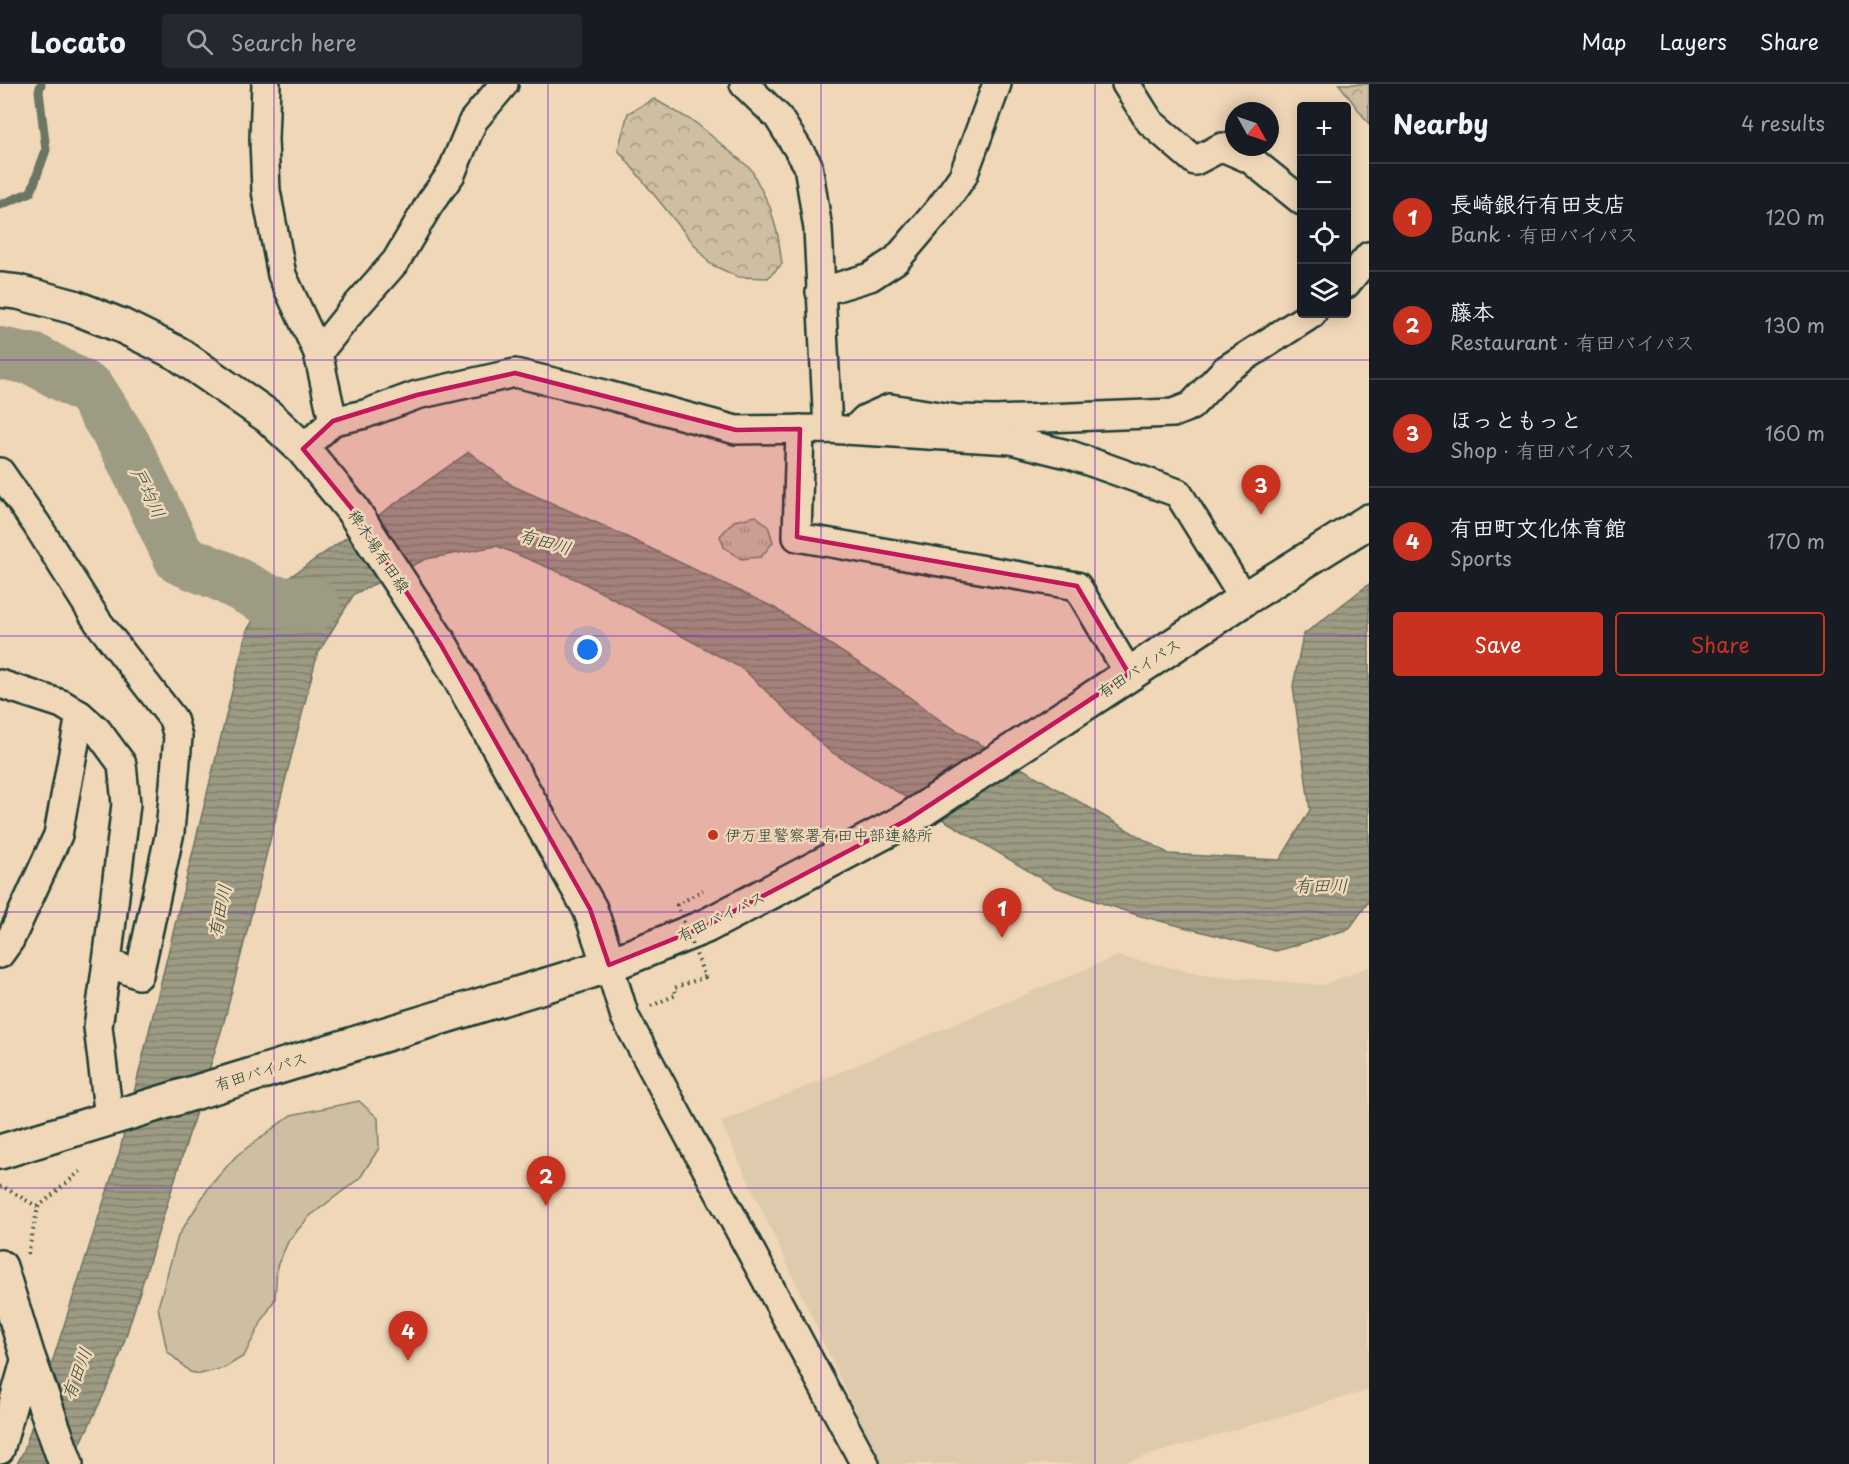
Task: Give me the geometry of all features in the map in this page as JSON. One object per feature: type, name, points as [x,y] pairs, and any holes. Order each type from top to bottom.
[{"type":"main road","name":"稗木場有田線","points":[[0,290],[18,292],[74,307],[122,326],[177,353],[269,417],[303,449],[352,509],[441,645],[590,909],[609,965]]},
{"type":"main road","name":"有田バイパス","points":[[0,1152],[609,965],[706,926],[908,820],[1244,599],[1369,520]]},
{"type":"main road","points":[[14,1263],[28,1357],[66,1464]]},
{"type":"street","points":[[266,84],[264,139],[266,191],[282,275],[318,353],[333,421]]},
{"type":"street","points":[[318,353],[396,261],[430,203],[451,174],[473,121],[504,84]]},
{"type":"street","points":[[744,84],[778,117],[808,165],[818,229],[820,292],[841,430]]},
{"type":"street","points":[[820,292],[870,277],[896,260],[914,239],[963,176],[997,84]]},
{"type":"street","points":[[1126,84],[1150,122],[1195,161],[1222,147],[1250,159],[1297,197]]},
{"type":"street","points":[[1351,277],[1369,256]]},
{"type":"street","points":[[841,430],[890,408],[957,419],[986,420],[1173,413],[1191,406],[1225,370],[1306,318]]},
{"type":"street","points":[[303,449],[333,421],[365,414],[417,395],[515,373],[600,393],[736,430],[841,430],[1011,440],[1071,455],[1178,493],[1244,599]]},
{"type":"street","points":[[800,429],[797,537],[1077,586],[1129,674]]},
{"type":"street","points":[[0,472],[37,525],[98,622],[173,719],[178,737],[170,832],[139,975],[107,963]]},
{"type":"street","points":[[0,684],[62,704],[80,715],[98,730],[123,764],[126,804],[98,1027],[116,1116]]},
{"type":"street","points":[[0,954],[10,940],[58,835],[80,715]]},
{"type":"street","points":[[609,965],[625,1017],[865,1464]]},
{"type":"street","points":[[0,1450],[28,1357]]},
{"type":"path","points":[[651,1006],[676,995],[674,988],[705,977],[677,905],[703,890]]},
{"type":"path","points":[[14,1263],[38,1207],[83,1169]]},
{"type":"path","points":[[0,1186],[38,1207]]},
{"type":"highlighted area","points":[[515,373],[736,430],[800,429],[797,537],[1077,586],[1129,674],[907,820],[706,926],[609,965],[590,909],[441,645],[352,509],[303,449],[333,421],[417,395]]},
{"type":"shaded area","points":[[1117,956],[1207,975],[1322,985],[1369,967],[1369,1390],[1119,1464],[880,1464],[721,1122]]},
{"type":"green space","points":[[1339,84],[1369,84],[1369,124]]},
{"type":"green space","points":[[654,99],[696,123],[751,169],[770,207],[778,236],[782,264],[768,278],[738,277],[710,264],[618,150],[628,113]]},
{"type":"green space","points":[[756,516],[768,526],[773,542],[761,557],[741,559],[724,547],[720,536],[734,521]]},
{"type":"green space","points":[[359,1101],[378,1118],[379,1148],[360,1178],[310,1216],[289,1240],[277,1266],[275,1299],[244,1356],[224,1368],[200,1374],[190,1372],[167,1351],[158,1307],[178,1236],[209,1187],[236,1156],[291,1115]]},
{"type":"water","name":"有田川","points":[[469,452],[513,486],[606,527],[773,607],[900,690],[944,723],[1169,854],[1280,860],[1310,810],[1293,686],[1303,635],[1369,584],[1369,751],[1366,771],[1369,777],[1369,901],[1349,929],[1276,951],[1137,915],[1055,887],[828,750],[743,669],[580,581],[497,546],[426,559],[354,594],[317,655],[224,1022],[116,1368],[71,1464],[17,1464],[24,1450],[119,1154],[247,630],[274,588]]},
{"type":"waterway","points":[[0,205],[31,192],[46,150],[39,91],[41,84]]},
{"type":"waterway","name":"戸均川","points":[[0,353],[35,360],[91,391],[125,445],[180,559],[222,576],[270,601],[314,605]]},
{"type":"place","name":"ほっともっと","points":[[1261,515]]},
{"type":"place","name":"伊万里警察署有田中部連絡所","points":[[713,835]]},
{"type":"place","name":"長崎銀行有田支店","points":[[1002,938]]},
{"type":"place","name":"藤本","points":[[546,1206]]},
{"type":"place","name":"有田町文化体育館","points":[[408,1361]]}]
